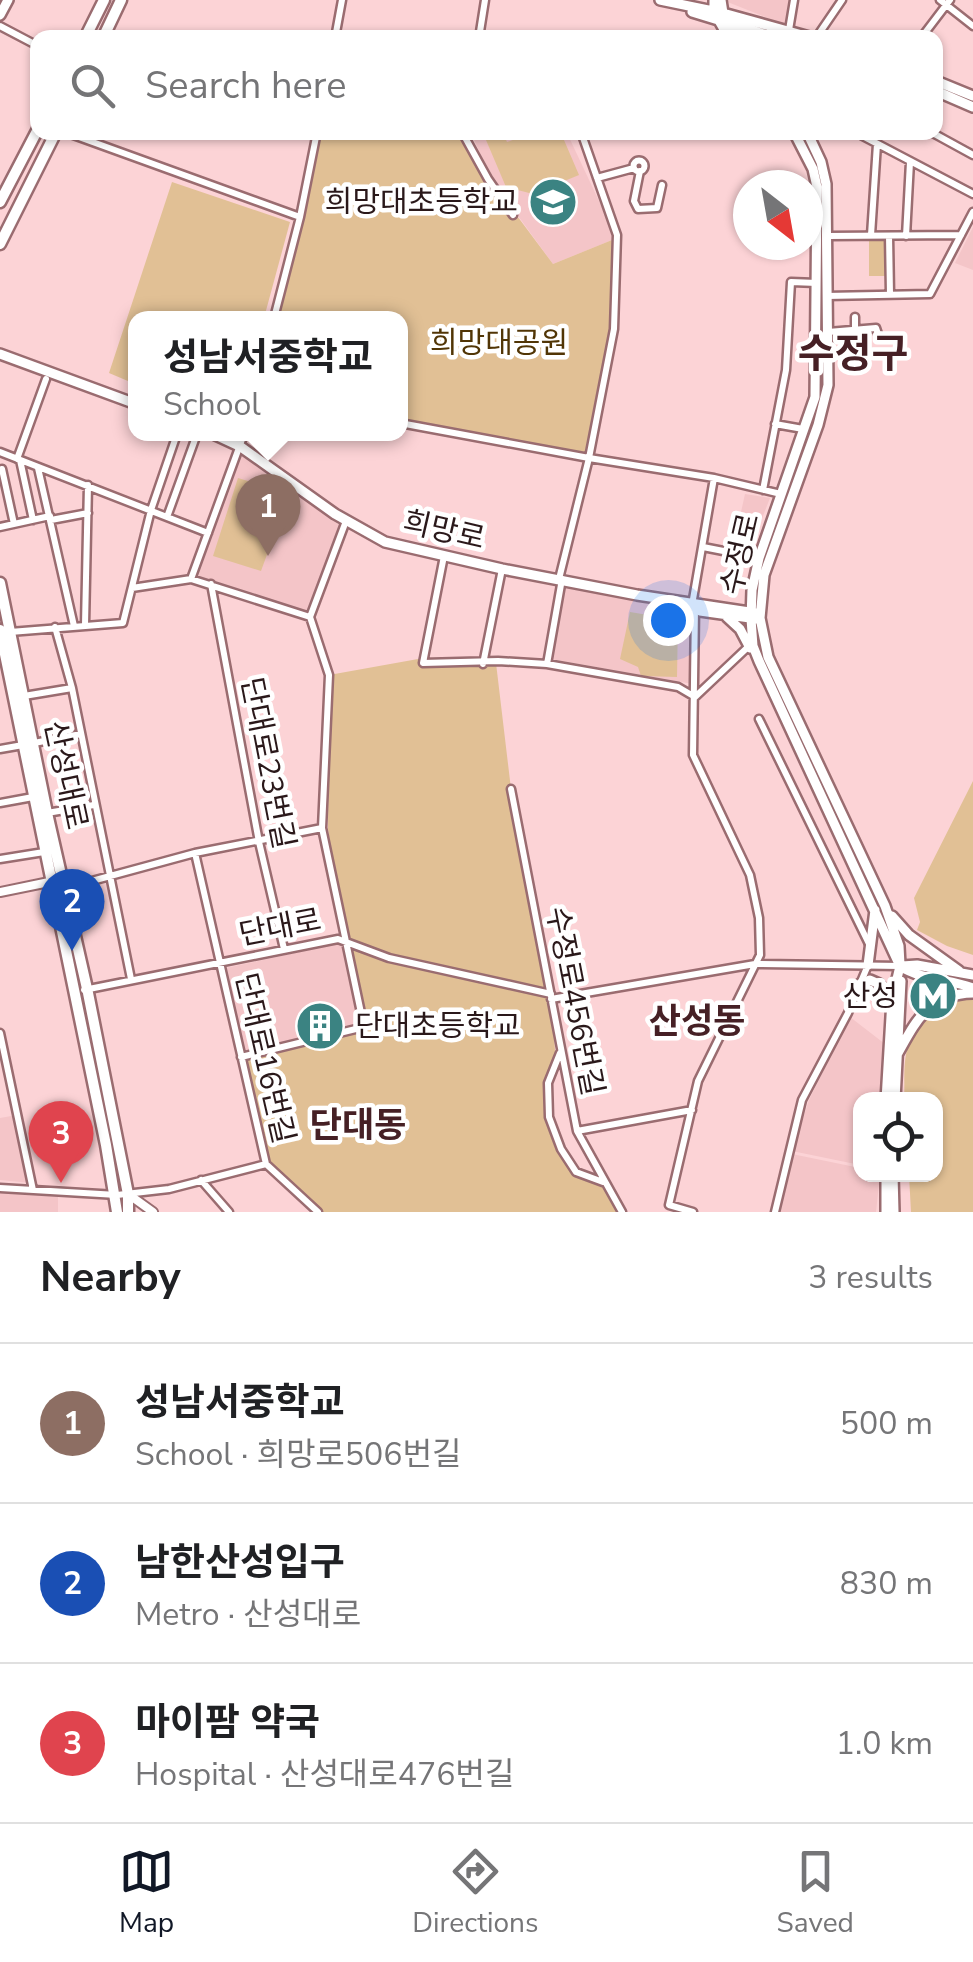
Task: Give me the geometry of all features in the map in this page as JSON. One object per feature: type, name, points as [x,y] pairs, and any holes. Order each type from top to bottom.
[{"type":"main road","points":[[0,15],[8,0]]},
{"type":"main road","points":[[88,30],[104,0]]},
{"type":"main road","points":[[718,0],[726,30]]},
{"type":"main road","points":[[663,1],[754,30]]},
{"type":"main road","points":[[107,30],[122,2]]},
{"type":"main road","points":[[721,18],[789,30]]},
{"type":"main road","points":[[721,18],[731,30]]},
{"type":"main road","points":[[943,84],[973,96]]},
{"type":"main road","points":[[943,94],[973,107]]},
{"type":"main road","points":[[0,202],[32,140]]},
{"type":"main road","points":[[0,244],[52,140]]},
{"type":"main road","name":"수정로","points":[[798,140],[816,178],[820,398],[759,558],[752,590],[768,658],[881,908]]},
{"type":"main road","name":"수정로","points":[[811,140],[825,175],[828,236],[820,398],[766,567],[753,646],[899,946],[894,1092]]},
{"type":"main road","points":[[0,179],[16,170]]},
{"type":"main road","points":[[0,354],[128,401]]},
{"type":"main road","points":[[0,354],[46,379],[70,388],[82,386]]},
{"type":"main road","points":[[0,354],[72,378],[82,386]]},
{"type":"main road","name":"희망로","points":[[228,441],[346,521],[381,540],[502,569],[756,616]]},
{"type":"main road","name":"산성대로","points":[[0,583],[50,882],[128,1212]]},
{"type":"main road","points":[[752,590],[748,599],[726,612],[762,667]]},
{"type":"main road","name":"산성대로","points":[[5,631],[1,647],[19,694]]},
{"type":"main road","name":"산성대로","points":[[28,744],[88,989],[122,1194],[117,1212]]},
{"type":"main road","points":[[868,964],[881,908]]},
{"type":"main road","points":[[881,908],[908,935],[959,971]]},
{"type":"main road","points":[[900,966],[917,965],[973,975]]},
{"type":"main road","points":[[900,966],[913,975],[956,981],[973,990]]},
{"type":"main road","name":"수정로","points":[[886,1092],[892,1000],[900,966]]},
{"type":"main road","points":[[860,984],[870,980],[879,984],[892,1000]]},
{"type":"main road","points":[[896,1056],[920,1014],[942,998],[973,990]]},
{"type":"main road","points":[[886,1212],[888,1182]]},
{"type":"main road","points":[[890,1182],[894,1212]]},
{"type":"street","points":[[336,30],[342,0]]},
{"type":"street","points":[[480,30],[485,0]]},
{"type":"street","points":[[789,30],[794,0]]},
{"type":"street","points":[[820,30],[842,0]]},
{"type":"street","points":[[927,30],[946,2],[973,26]]},
{"type":"street","points":[[0,26],[30,42]]},
{"type":"street","points":[[943,138],[973,154]]},
{"type":"street","points":[[87,140],[300,217]]},
{"type":"street","points":[[276,311],[315,140]]},
{"type":"street","points":[[466,140],[514,214]]},
{"type":"street","points":[[548,664],[560,579],[614,329],[618,234],[585,140]]},
{"type":"street","points":[[869,140],[973,194]]},
{"type":"street","points":[[871,236],[876,144]]},
{"type":"street","points":[[906,236],[910,162]]},
{"type":"street","points":[[598,178],[637,169],[634,200],[638,208],[654,210],[662,185]]},
{"type":"street","points":[[826,296],[930,294],[973,212]]},
{"type":"street","points":[[828,236],[961,235]]},
{"type":"street","points":[[890,236],[890,294]]},
{"type":"street","points":[[763,490],[786,370],[792,282],[817,283]]},
{"type":"street","points":[[855,318],[856,330]]},
{"type":"street","points":[[826,332],[876,328],[879,336]]},
{"type":"street","points":[[33,520],[19,460],[46,379]]},
{"type":"street","points":[[408,424],[714,478],[782,494]]},
{"type":"street","points":[[775,424],[805,429]]},
{"type":"street","points":[[5,631],[122,623],[150,510],[175,441]]},
{"type":"street","points":[[168,517],[195,441]]},
{"type":"street","points":[[192,579],[242,441]]},
{"type":"street","points":[[0,452],[208,533]]},
{"type":"street","points":[[38,468],[74,626]]},
{"type":"street","points":[[2,469],[14,524]]},
{"type":"street","points":[[693,1212],[669,1206],[698,1081],[760,954],[760,918],[750,876],[693,755],[694,606],[714,478]]},
{"type":"street","points":[[86,625],[88,485]]},
{"type":"street","points":[[0,528],[88,513]]},
{"type":"street","points":[[241,1057],[364,1028],[322,828],[328,676],[310,617],[346,521]]},
{"type":"street","points":[[703,547],[759,558]]},
{"type":"street","points":[[444,556],[423,664],[548,664],[678,686],[695,697]]},
{"type":"street","points":[[483,664],[502,569]]},
{"type":"street","points":[[132,588],[192,579],[310,617]]},
{"type":"street","name":"단대로23번길","points":[[211,584],[259,842],[284,949]]},
{"type":"street","points":[[55,627],[72,688],[131,979]]},
{"type":"street","points":[[695,697],[749,646]]},
{"type":"street","points":[[0,695],[72,688]]},
{"type":"street","points":[[759,719],[871,949]]},
{"type":"street","points":[[0,749],[80,734]]},
{"type":"street","name":"수정로456번길","points":[[511,789],[577,1132],[622,1212]]},
{"type":"street","points":[[0,803],[34,796]]},
{"type":"street","points":[[47,813],[94,805]]},
{"type":"street","points":[[0,892],[110,876],[195,853],[322,828]]},
{"type":"street","points":[[0,858],[46,852]]},
{"type":"street","name":"단대로16번길","points":[[195,853],[266,1164]]},
{"type":"street","name":"단대로","points":[[73,992],[338,939],[389,958],[551,996]]},
{"type":"street","points":[[551,996],[755,964],[900,966]]},
{"type":"street","points":[[775,1212],[802,1100],[868,964]]},
{"type":"street","points":[[0,1033],[33,1190]]},
{"type":"street","points":[[561,1052],[548,1083],[549,1116],[561,1149],[576,1172],[605,1182]]},
{"type":"street","points":[[577,1132],[692,1110]]},
{"type":"street","points":[[0,1188],[122,1194],[168,1189],[266,1164],[318,1212]]},
{"type":"street","points":[[201,1180],[229,1212]]},
{"type":"street","points":[[122,1194],[154,1212]]},
{"type":"shaded area","points":[[790,0],[785,25],[725,1]]},
{"type":"shaded area","name":"희망대초등학교","points":[[474,140],[570,140],[614,233],[612,240],[553,264],[492,180]]},
{"type":"shaded area","points":[[973,227],[973,270],[955,263]]},
{"type":"shaded area","points":[[240,453],[259,461],[343,527],[310,617],[195,577]]},
{"type":"shaded area","points":[[745,494],[770,498],[756,534],[737,530]]},
{"type":"shaded area","points":[[562,584],[691,607],[693,684],[551,659]]},
{"type":"shaded area","points":[[345,942],[361,1024],[243,1052],[226,968]]},
{"type":"shaded area","points":[[850,1017],[885,1044],[882,1092],[853,1092],[853,1164],[792,1151],[809,1100]]},
{"type":"shaded area","points":[[17,1115],[31,1183],[0,1180],[0,1118]]},
{"type":"shaded area","points":[[792,1154],[853,1167],[853,1182],[879,1182],[876,1212],[778,1212]]},
{"type":"shaded area","points":[[0,1190],[58,1196],[58,1212],[0,1212]]},
{"type":"green space","name":"희망대공원","points":[[316,140],[465,140],[553,264],[612,240],[611,321],[585,453],[408,423],[408,311],[278,311]]},
{"type":"green space","points":[[486,140],[564,140],[579,175],[533,194],[506,187]]},
{"type":"green space","points":[[172,182],[290,222],[266,311],[129,311]]},
{"type":"green space","points":[[869,239],[888,240],[888,276],[869,276]]},
{"type":"green space","points":[[128,315],[128,381],[109,373]]},
{"type":"green space","points":[[238,478],[271,488],[287,500],[261,571],[213,556]]},
{"type":"green space","points":[[630,612],[678,620],[677,677],[641,676],[638,667],[620,659]]},
{"type":"green space","points":[[418,659],[496,663],[511,789],[551,999],[556,1063],[550,1069],[549,1117],[575,1172],[599,1182],[619,1212],[318,1212],[266,1164],[246,1058],[366,1029],[345,941],[328,829],[329,675]]},
{"type":"green space","points":[[973,781],[973,955],[917,930],[920,922],[914,898]]},
{"type":"green space","points":[[973,1000],[973,1212],[911,1212],[909,1182],[943,1182],[943,1092],[904,1092],[907,1050],[916,1031],[948,1005]]},
{"type":"place","name":"희망대초등학교","points":[[553,202]]},
{"type":"place","name":"성남서중학교","points":[[268,556]]},
{"type":"place","name":"남한산성입구","points":[[72,951]]},
{"type":"place","name":"산성","points":[[933,996]]},
{"type":"place","name":"단대초등학교","points":[[320,1026]]},
{"type":"place","name":"마이팜 약국","points":[[61,1183]]},
{"type":"district","name":"수정구","points":[[853,353]]},
{"type":"district","name":"산성동","points":[[697,1021]]},
{"type":"district","name":"단대동","points":[[358,1125]]}]
